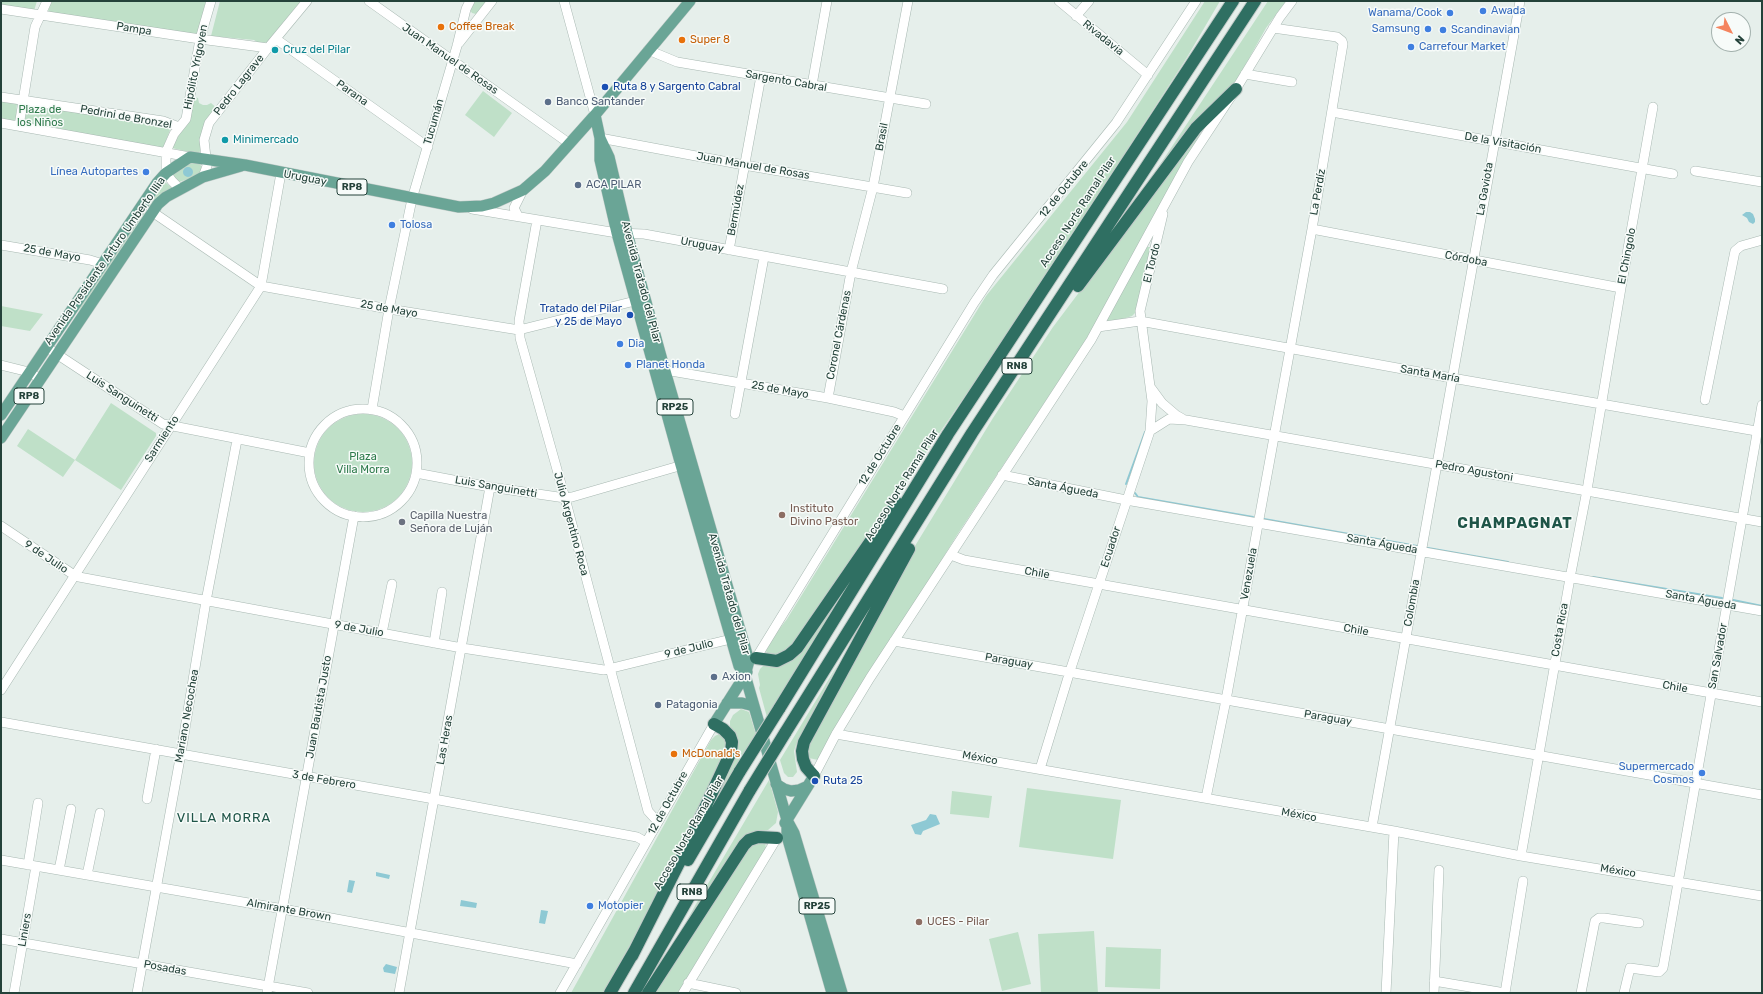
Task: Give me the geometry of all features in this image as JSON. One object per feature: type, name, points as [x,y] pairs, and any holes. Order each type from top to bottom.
[{"type":"highway","points":[[1201,48],[1227,1]]},
{"type":"highway","name":"Acceso Norte Ramal Pilar","points":[[610,993],[740,771],[948,434],[1232,1]]},
{"type":"highway","name":"RN8","points":[[634,993],[784,733],[972,433],[1255,1]]},
{"type":"highway","points":[[1042,328],[1084,278],[1196,128],[1236,89]]},
{"type":"highway","points":[[811,781],[803,759],[802,751],[804,742],[972,433]]},
{"type":"highway","points":[[756,658],[770,661],[781,660],[803,642],[908,486],[948,434]]},
{"type":"highway","points":[[632,956],[683,854],[731,752],[732,742],[730,736],[727,732],[714,724]]},
{"type":"highway","points":[[648,993],[744,845],[758,837],[777,838]]},
{"type":"main road","name":"RP8","points":[[523,190],[570,144],[690,1]]},
{"type":"main road","name":"Avenida Tratado del Pilar","points":[[595,114],[600,138],[608,157],[622,233],[686,464],[731,639],[739,666],[745,675]]},
{"type":"main road","name":"RP8","points":[[190,157],[245,165]]},
{"type":"main road","name":"Avenida Presidente Arturo Umberto Illia","points":[[1,415],[157,182],[166,173],[190,157]]},
{"type":"main road","name":"Uruguay","points":[[245,165],[412,199],[459,207],[482,206],[494,203],[523,190]]},
{"type":"main road","name":"Avenida Presidente Arturo Umberto Illia","points":[[1,438],[151,211],[166,197],[203,177],[245,165]]},
{"type":"main road","name":"Avenida Tratado del Pilar","points":[[686,464],[748,661],[745,675]]},
{"type":"main road","name":"12 de Octubre","points":[[714,724],[756,658]]},
{"type":"main road","name":"RP25","points":[[745,675],[776,784],[787,820],[794,833],[806,869],[842,993]]},
{"type":"main road","points":[[727,703],[742,703],[754,706]]},
{"type":"main road","points":[[776,784],[791,791],[799,790],[811,781]]},
{"type":"main road","points":[[777,838],[811,781]]},
{"type":"main road","name":"RP25","points":[[787,820],[787,836],[832,993]]},
{"type":"street","points":[[20,126],[36,27],[46,1]]},
{"type":"street","name":"Hipólito Yrigoyen","points":[[166,152],[174,134],[186,119],[200,39],[211,1]]},
{"type":"street","name":"Pedro Lagrave","points":[[203,177],[206,171],[204,140],[209,123],[307,1]]},
{"type":"street","name":"Juan Manuel de Rosas","points":[[369,1],[570,144]]},
{"type":"street","name":"Tucumán","points":[[457,46],[492,1]]},
{"type":"street","name":"RP25","points":[[564,1],[595,114]]},
{"type":"street","points":[[812,85],[827,1]]},
{"type":"street","name":"Brasil","points":[[851,272],[873,187],[908,1]]},
{"type":"street","name":"Rivadavia","points":[[1058,1],[1148,75]]},
{"type":"street","points":[[1076,16],[1089,1]]},
{"type":"street","name":"12 de Octubre","points":[[756,658],[984,288],[1116,123],[1196,1]]},
{"type":"street","points":[[811,781],[836,734],[894,641],[1098,327],[1188,162],[1236,89],[1273,28],[1292,1]]},
{"type":"street","name":"La Gaviota","points":[[1452,378],[1472,260],[1520,1]]},
{"type":"street","points":[[468,5],[477,19]]},
{"type":"street","name":"Tucumán","points":[[412,199],[468,5]]},
{"type":"street","name":"Pampa","points":[[1,8],[268,48]]},
{"type":"street","name":"La Perdíz","points":[[1273,28],[1337,37],[1343,44],[1312,229],[1289,349]]},
{"type":"street","name":"Parana","points":[[276,39],[428,147]]},
{"type":"street","name":"Sargento Cabral","points":[[648,50],[677,62],[926,104]]},
{"type":"street","points":[[1245,74],[1292,82]]},
{"type":"street","name":"Bermúdez","points":[[729,250],[761,76]]},
{"type":"street","name":"Pedrini de Bronzel","points":[[1,97],[163,122],[179,127]]},
{"type":"street","name":"El Chingolo","points":[[1601,404],[1653,107]]},
{"type":"street","name":"De la Visitación","points":[[1332,112],[1674,174]]},
{"type":"street","points":[[1,123],[190,157]]},
{"type":"street","name":"Juan Manuel de Rosas","points":[[600,138],[907,193]]},
{"type":"street","points":[[166,152],[166,173],[180,189]]},
{"type":"street","points":[[1695,171],[1762,182]]},
{"type":"street","name":"Sarmiento","points":[[1,690],[262,286],[281,173]]},
{"type":"street","points":[[518,216],[514,208],[523,190]]},
{"type":"street","points":[[372,409],[389,310],[412,199]]},
{"type":"street","name":"El Tordo","points":[[1140,321],[1140,311],[1165,205]]},
{"type":"street","name":"Uruguay","points":[[459,207],[622,233],[644,234],[944,289]]},
{"type":"street","name":"25 de Mayo","points":[[151,211],[262,286],[389,310],[519,330],[641,300]]},
{"type":"street","name":"Julio Argentino Roca","points":[[537,220],[519,330],[648,811],[658,822]]},
{"type":"street","name":"Córdoba","points":[[1312,229],[1621,288]]},
{"type":"street","points":[[1705,400],[1735,251],[1741,246],[1762,240]]},
{"type":"street","points":[[1144,242],[1156,248]]},
{"type":"street","name":"25 de Mayo","points":[[1,245],[90,260],[103,264]]},
{"type":"street","points":[[735,414],[764,257]]},
{"type":"street","name":"Coronel Cárdenas","points":[[828,398],[851,272]]},
{"type":"street","name":"Santa María","points":[[1098,327],[1140,321],[1289,349],[1760,432]]},
{"type":"street","name":"Ecuador","points":[[1040,769],[1070,671],[1150,430],[1152,413],[1150,387],[1140,321]]},
{"type":"street","name":"Luis Sanguinetti","points":[[46,347],[163,424],[170,427],[310,453]]},
{"type":"street","name":"Venezuela","points":[[1206,798],[1226,700],[1289,349]]},
{"type":"street","points":[[1,366],[29,372],[40,379]]},
{"type":"street","name":"25 de Mayo","points":[[660,372],[671,371],[828,398],[894,412],[904,416]]},
{"type":"street","name":"Colombia","points":[[1372,827],[1452,378]]},
{"type":"street","name":"Pedro Agustoni","points":[[1150,387],[1167,407],[1176,415],[1186,420]]},
{"type":"street","name":"Costa Rica","points":[[1521,856],[1554,666],[1587,490],[1601,404]]},
{"type":"street","name":"San Salvador","points":[[1624,993],[1630,968],[1659,972],[1663,968],[1742,519],[1760,432],[1762,405]]},
{"type":"street","points":[[1157,406],[1167,407],[1163,422],[1157,422],[1152,413],[1157,406]]},
{"type":"street","points":[[372,409],[391,416],[403,427],[412,441],[417,457],[416,473],[411,487],[402,500],[391,509],[377,515],[354,516],[333,508],[322,499],[314,487],[310,473],[310,453],[314,438],[323,426],[335,416],[349,410],[372,409]]},
{"type":"street","name":"Pedro Agustoni","points":[[1150,430],[1163,422],[1186,420],[1762,522]]},
{"type":"street","name":"Mariano Necochea","points":[[137,993],[181,753],[206,601],[237,440]]},
{"type":"street","name":"Luis Sanguinetti","points":[[416,473],[490,487],[565,498],[686,464]]},
{"type":"street","name":"Santa Águeda","points":[[1002,475],[1126,500],[1762,611]]},
{"type":"street","name":"Las Heras","points":[[399,993],[490,487]]},
{"type":"street","name":"Juan Bautista Justo","points":[[268,989],[354,516]]},
{"type":"street","name":"9 de Julio","points":[[1,526],[74,576],[462,648],[604,670],[610,670],[731,639]]},
{"type":"street","name":"Chile","points":[[951,555],[964,560],[1762,702]]},
{"type":"street","points":[[382,633],[392,584]]},
{"type":"street","points":[[434,642],[442,592]]},
{"type":"street","name":"Paraguay","points":[[894,641],[1070,671],[1762,795]]},
{"type":"street","name":"3 de Febrero","points":[[1,722],[434,799],[637,837],[646,842]]},
{"type":"street","name":"12 de Octubre","points":[[560,993],[714,724]]},
{"type":"street","name":"México","points":[[836,734],[1372,827],[1521,856],[1762,896]]},
{"type":"street","points":[[147,799],[156,749]]},
{"type":"street","name":"Liniers","points":[[14,993],[23,943],[38,803]]},
{"type":"street","points":[[59,870],[71,809]]},
{"type":"street","points":[[87,875],[100,813]]},
{"type":"street","points":[[1386,993],[1394,831]]},
{"type":"street","points":[[683,993],[777,838]]},
{"type":"street","name":"Almirante Brown","points":[[1,860],[283,909],[577,964]]},
{"type":"street","points":[[1434,993],[1439,870]]},
{"type":"street","points":[[1434,981],[1505,993],[1523,881]]},
{"type":"street","points":[[1581,993],[1595,921],[1599,918],[1604,918],[1640,923]]},
{"type":"street","name":"Posadas","points":[[1,939],[142,964],[268,989],[308,993]]},
{"type":"street","points":[[688,984],[732,993]]},
{"type":"green space","points":[[1,1],[37,1],[34,11],[1,5]]},
{"type":"green space","points":[[51,1],[206,1],[197,35],[48,12]]},
{"type":"green space","points":[[220,1],[301,1],[267,42],[260,44],[254,40],[211,36]]},
{"type":"green space","points":[[474,1],[489,1],[476,14],[472,13],[470,10]]},
{"type":"green space","points":[[1205,1],[1220,1],[1186,59],[1005,338],[865,541],[805,633],[778,658],[768,655],[766,651],[771,640],[787,619],[986,296],[1127,122]]},
{"type":"green space","points":[[1268,1],[1286,1],[1266,28],[1238,78],[1227,93],[1136,201]]},
{"type":"green space","points":[[483,91],[512,113],[494,137],[465,115]]},
{"type":"green space","points":[[195,97],[198,98],[199,103],[207,105],[211,103],[218,109],[198,154],[172,148],[180,133],[188,123]]},
{"type":"green space","name":"Plaza de los Niños","points":[[1,100],[17,103],[16,118],[14,121],[1,120]]},
{"type":"green space","name":"Plaza de los Niños","points":[[32,103],[168,127],[170,130],[163,148],[24,123],[28,105]]},
{"type":"green space","points":[[1199,133],[1201,135],[1097,323],[957,535],[818,760],[809,758],[807,744],[893,582],[993,418],[1053,327]]},
{"type":"green space","points":[[188,162],[200,164],[202,168],[201,173],[197,176],[179,182],[174,177],[174,173]]},
{"type":"green space","points":[[165,182],[172,188],[153,201],[78,313],[82,303],[157,191]]},
{"type":"green space","points":[[1147,247],[1152,249],[1138,310],[1132,316],[1113,322],[1108,321],[1107,317]]},
{"type":"green space","points":[[1,306],[43,314],[30,331],[1,326]]},
{"type":"green space","points":[[111,403],[156,433],[156,436],[121,490],[75,460]]},
{"type":"green space","name":"Plaza Villa Morra","points":[[363,414],[382,418],[398,428],[408,444],[412,463],[408,482],[398,498],[382,508],[363,512],[344,508],[328,498],[318,482],[314,463],[318,444],[328,428],[344,418]]},
{"type":"green space","points":[[28,429],[75,460],[63,477],[17,446]]},
{"type":"green space","points":[[853,575],[768,721],[759,688],[760,685],[758,674],[760,669],[764,665],[780,663]]},
{"type":"green space","points":[[838,664],[796,745],[794,751],[797,772],[793,777],[788,777],[784,773],[780,760]]},
{"type":"green space","points":[[741,709],[749,712],[757,738],[684,860],[734,740],[730,721],[733,715]]},
{"type":"green space","points":[[719,734],[723,736],[728,745],[657,897],[603,993],[571,993],[711,740]]},
{"type":"green space","points":[[769,780],[778,812],[776,823],[768,830],[755,832],[661,968],[696,904]]},
{"type":"green space","points":[[1027,788],[1121,800],[1113,859],[1019,847]]},
{"type":"green space","points":[[952,791],[992,796],[989,818],[950,814]]},
{"type":"green space","points":[[765,842],[766,849],[680,993],[654,993],[749,844]]},
{"type":"green space","points":[[1094,931],[1098,993],[1041,993],[1038,934]]},
{"type":"green space","points":[[1018,932],[1031,984],[1002,991],[989,939]]},
{"type":"green space","points":[[1106,947],[1161,949],[1160,989],[1105,987]]},
{"type":"water","points":[[186,167],[190,167],[192,168],[192,176],[186,177],[183,174],[183,170]]},
{"type":"water","points":[[1746,212],[1753,214],[1755,222],[1753,224],[1742,215]]},
{"type":"water","points":[[930,814],[936,815],[940,824],[923,831],[921,835],[915,834],[911,825],[926,820]]},
{"type":"water","points":[[376,872],[390,875],[389,879],[376,876]]},
{"type":"water","points":[[349,880],[355,881],[352,893],[347,892]]},
{"type":"water","points":[[461,900],[477,903],[476,908],[460,906]]},
{"type":"water","points":[[541,910],[548,911],[545,924],[539,923]]},
{"type":"water","points":[[386,964],[397,967],[395,974],[384,972],[383,968]]},
{"type":"waterway","points":[[1126,484],[1145,432]]},
{"type":"waterway","points":[[1135,493],[1138,497],[1253,517]]},
{"type":"waterway","points":[[1264,519],[1417,546]]},
{"type":"waterway","points":[[1428,548],[1508,562]]},
{"type":"waterway","points":[[1593,577],[1722,598]]},
{"type":"waterway","points":[[1733,600],[1762,606]]},
{"type":"place","name":"Awada","points":[[1483,11]]},
{"type":"place","name":"Wanama/Cook","points":[[1450,13]]},
{"type":"place","name":"Coffee Break","points":[[441,27]]},
{"type":"place","name":"Samsung","points":[[1428,29]]},
{"type":"place","name":"Scandinavian","points":[[1443,30]]},
{"type":"place","name":"Super 8","points":[[682,40]]},
{"type":"place","name":"Carrefour Market","points":[[1411,47]]},
{"type":"place","name":"Cruz del Pilar","points":[[275,50]]},
{"type":"place","name":"Ruta 8 y Sargento Cabral","points":[[605,87]]},
{"type":"place","name":"Banco Santander","points":[[548,102]]},
{"type":"place","name":"Minimercado","points":[[225,140]]},
{"type":"place","name":"Línea Autopartes","points":[[146,172]]},
{"type":"place","name":"ACA PILAR","points":[[578,185]]},
{"type":"place","name":"Tolosa","points":[[392,225]]},
{"type":"place","name":"Tratado del Pilar y 25 de Mayo","points":[[630,315]]},
{"type":"place","name":"Dia","points":[[620,344]]},
{"type":"place","name":"Planet Honda","points":[[628,365]]},
{"type":"place","name":"Instituto Divino Pastor","points":[[782,515]]},
{"type":"place","name":"Capilla Nuestra Señora de Luján","points":[[402,522]]},
{"type":"place","name":"Axion","points":[[714,677]]},
{"type":"place","name":"Patagonia","points":[[658,705]]},
{"type":"place","name":"McDonald's","points":[[674,754]]},
{"type":"place","name":"Supermercado Cosmos","points":[[1702,773]]},
{"type":"place","name":"Ruta 25","points":[[815,781]]},
{"type":"place","name":"Motopier","points":[[590,906]]},
{"type":"place","name":"UCES - Pilar","points":[[919,922]]},
{"type":"district","name":"CHAMPAGNAT","points":[[1515,524]]},
{"type":"district","name":"VILLA MORRA","points":[[224,818]]}]
